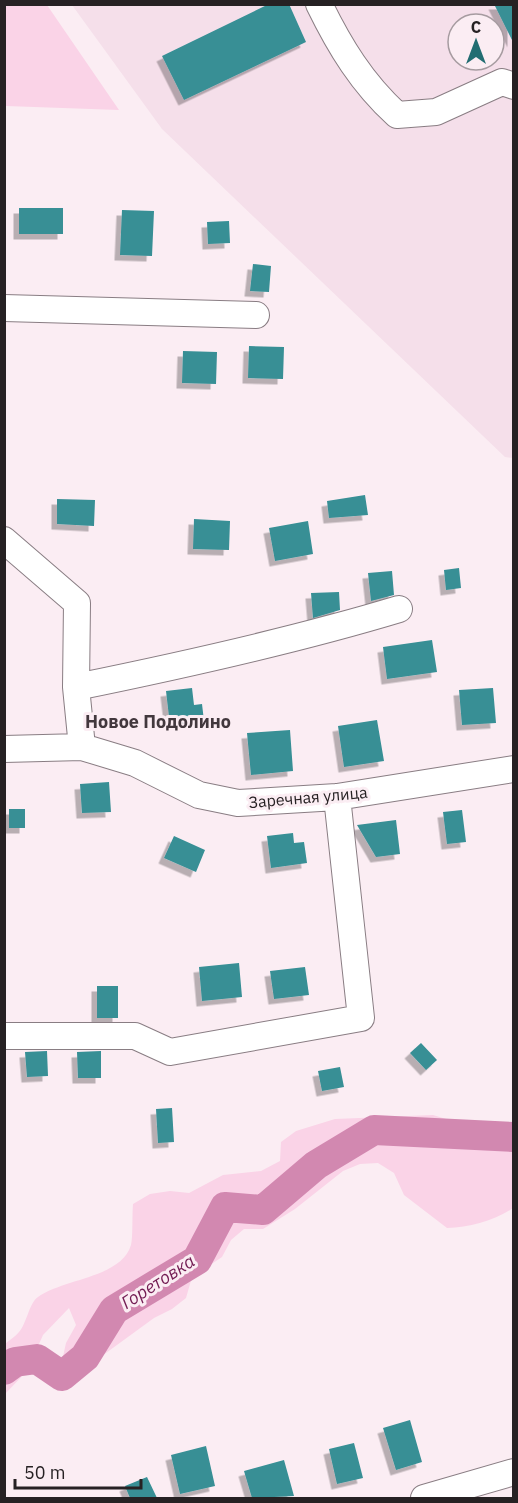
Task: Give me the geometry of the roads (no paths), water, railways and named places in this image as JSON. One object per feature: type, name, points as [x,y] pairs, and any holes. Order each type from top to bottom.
[{"type":"street","points":[[319,4],[344,54],[375,95],[397,115],[436,112],[502,82],[513,86]]},
{"type":"street","points":[[4,308],[256,315]]},
{"type":"street","points":[[4,540],[77,603],[76,687],[82,747]]},
{"type":"street","points":[[76,687],[216,657],[399,609]]},
{"type":"street","name":"Заречная улица","points":[[4,749],[82,747],[135,763],[199,795],[238,803],[337,797],[513,769]]},
{"type":"street","points":[[4,1036],[135,1036],[170,1052],[361,1018],[337,797]]},
{"type":"street","points":[[424,1498],[501,1483]]},
{"type":"waterway","name":"Горетовка","points":[[4,1370],[15,1362],[37,1359],[62,1376],[85,1357],[114,1310],[197,1260],[225,1207],[263,1210],[316,1165],[374,1130],[514,1137]]},
{"type":"district","name":"Новое Подолино","points":[[158,722]]}]
